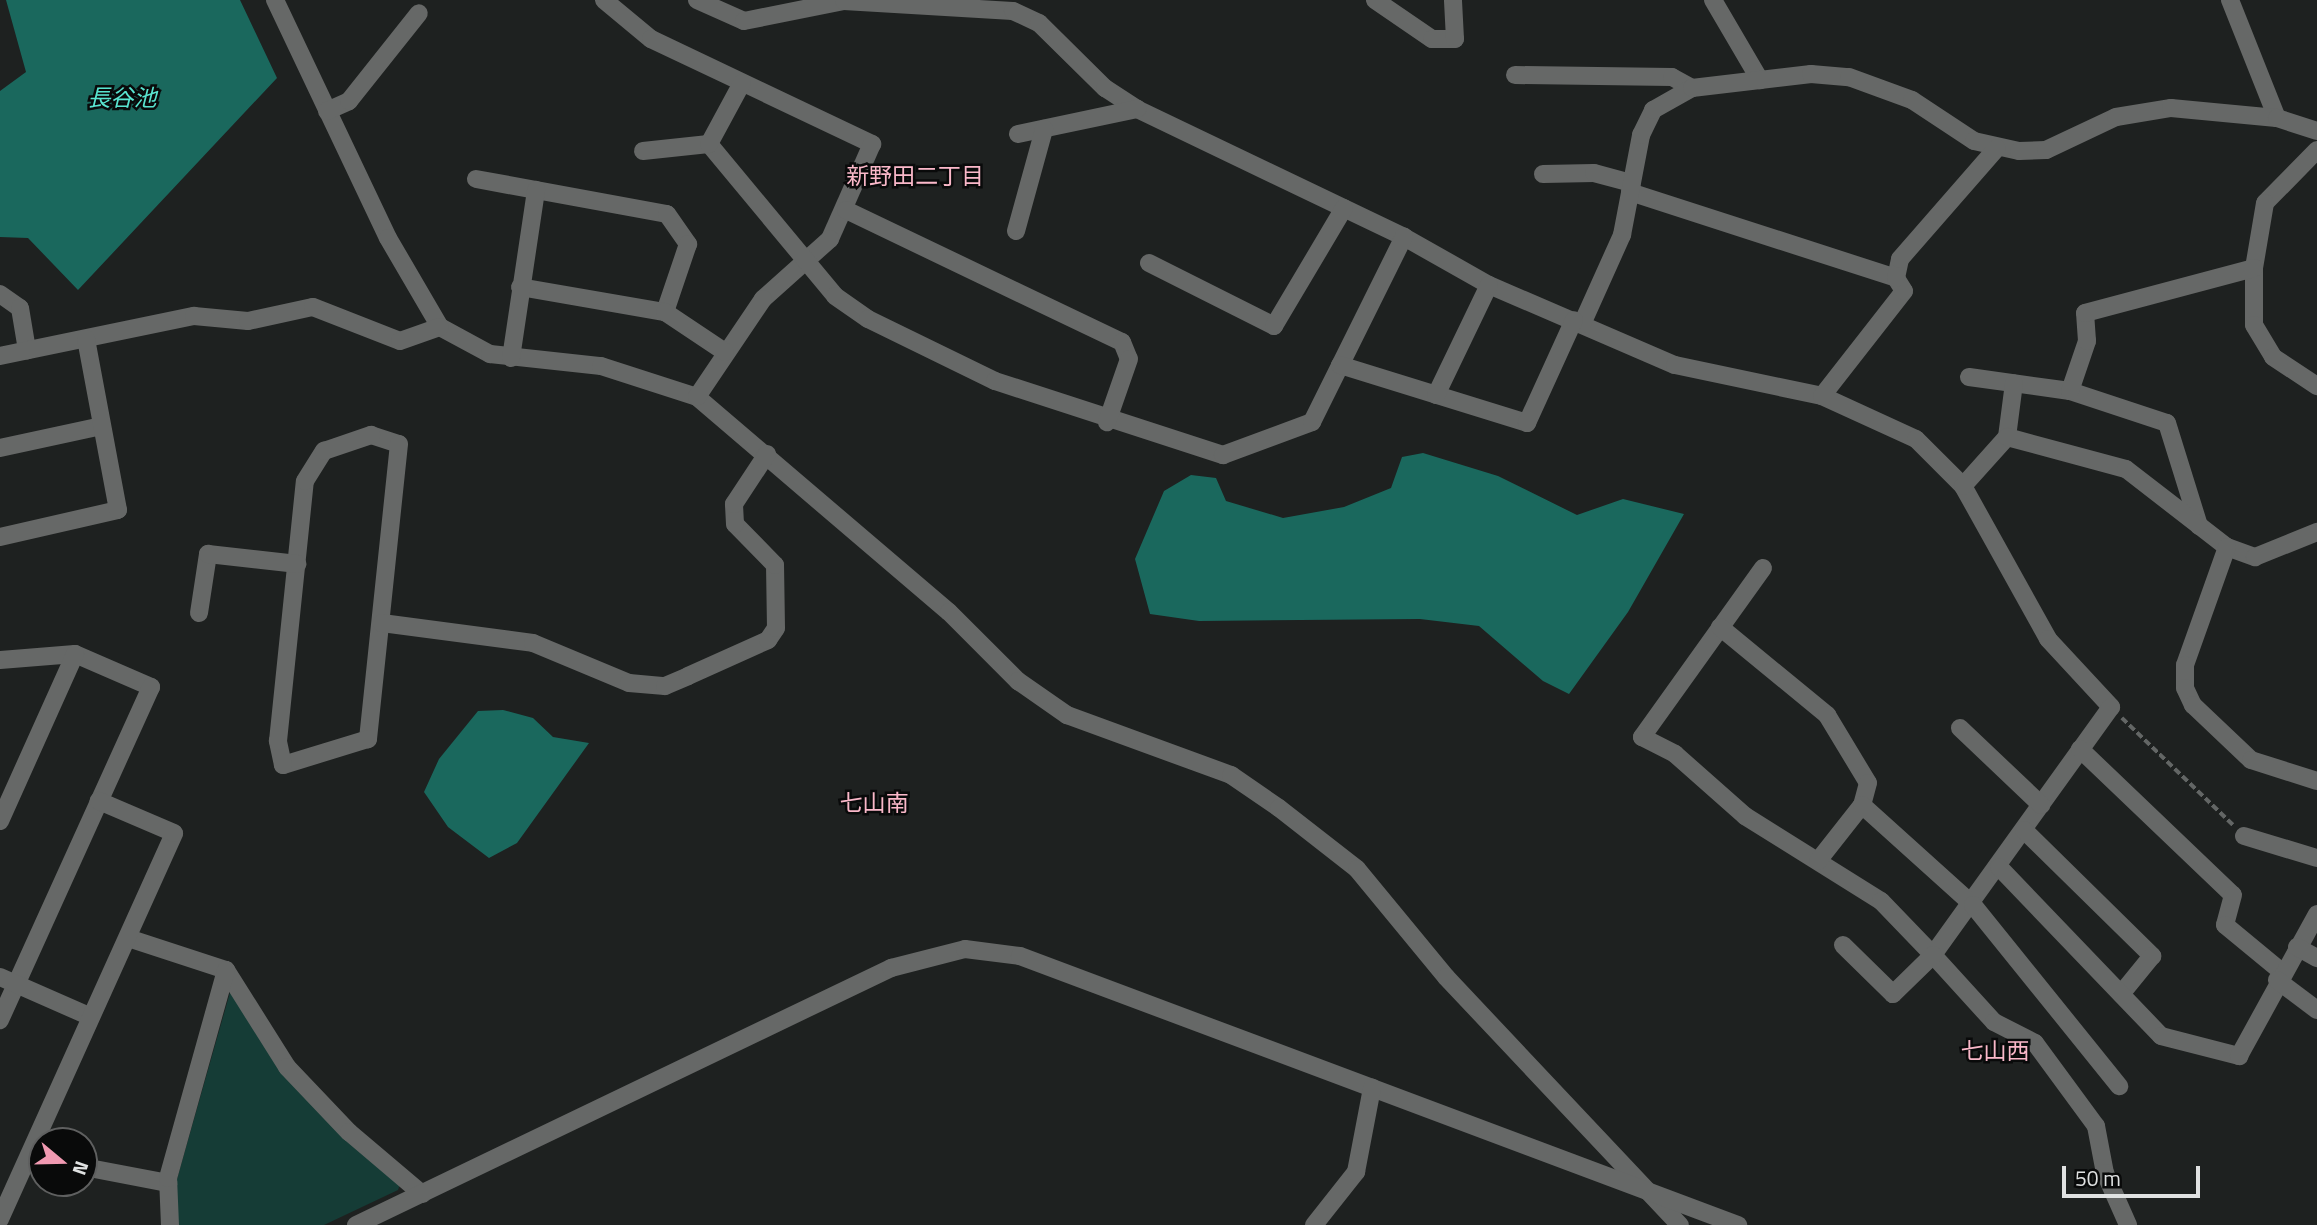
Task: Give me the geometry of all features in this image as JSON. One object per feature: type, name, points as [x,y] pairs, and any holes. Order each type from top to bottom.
[{"type":"street","points":[[275,0],[388,238],[440,327],[466,344],[511,358],[601,366],[697,397],[767,454],[1018,681],[1067,715],[1231,775],[1357,869],[1446,977],[1679,1225]]},
{"type":"street","points":[[604,0],[651,39],[872,144],[846,210],[830,239],[762,299],[697,397]]},
{"type":"street","points":[[697,0],[744,21],[844,1],[1013,11],[1039,23],[1105,88],[1137,109],[1404,237],[1489,285],[1675,365],[1822,396],[1916,439],[1963,486],[2048,639],[2111,707],[1973,905],[1933,955],[1893,994],[1843,945]]},
{"type":"street","points":[[1375,0],[1432,39],[1455,38],[1453,0]]},
{"type":"street","points":[[1713,0],[1760,80]]},
{"type":"street","points":[[2230,0],[2277,118]]},
{"type":"street","points":[[327,111],[349,101],[419,13]]},
{"type":"street","points":[[1515,75],[1672,78],[1692,88]]},
{"type":"street","points":[[1340,365],[1527,423],[1622,235],[1631,188],[1653,110],[1692,88],[1760,80],[1849,77],[1913,100],[1974,142],[1997,148],[2046,150],[2116,117],[2171,108],[2277,118],[2317,131]]},
{"type":"street","points":[[709,144],[742,83]]},
{"type":"street","points":[[1018,134],[1137,109]]},
{"type":"street","points":[[1016,231],[1044,129]]},
{"type":"street","points":[[643,151],[709,144]]},
{"type":"street","points":[[709,144],[835,296],[868,319],[995,381],[1107,422],[1223,455],[1312,422],[1404,237]]},
{"type":"street","points":[[1896,278],[1900,259],[1997,148]]},
{"type":"street","points":[[2317,150],[2264,203],[2254,268],[2254,325],[2273,357],[2317,386]]},
{"type":"street","points":[[1543,174],[1594,173],[1896,278],[1904,291],[1822,396]]},
{"type":"street","points":[[476,180],[667,214],[688,244],[665,312]]},
{"type":"street","points":[[511,358],[536,190]]},
{"type":"street","points":[[1149,263],[1275,326],[1344,208]]},
{"type":"street","points":[[846,210],[1122,342],[1129,359],[1107,422]]},
{"type":"street","points":[[2070,391],[2087,341],[2085,313],[2254,268]]},
{"type":"street","points":[[1436,395],[1489,285]]},
{"type":"street","points":[[520,287],[665,312],[725,352]]},
{"type":"street","points":[[0,294],[20,308],[27,350]]},
{"type":"street","points":[[0,356],[194,316],[248,321],[313,307],[400,341],[440,327]]},
{"type":"street","points":[[0,537],[118,510],[86,339]]},
{"type":"street","points":[[1969,377],[2070,391],[2167,423],[2199,526]]},
{"type":"street","points":[[1963,486],[2007,437],[2014,383]]},
{"type":"street","points":[[0,448],[102,426]]},
{"type":"street","points":[[371,435],[399,444],[368,739],[283,765],[278,741],[297,564],[305,481],[324,452],[371,435]]},
{"type":"street","points":[[2007,437],[2126,469],[2227,547],[2255,557],[2317,532]]},
{"type":"street","points":[[382,623],[533,643],[629,684],[665,686],[688,676],[768,640],[776,628],[780,579],[735,524],[734,504],[767,454]]},
{"type":"street","points":[[2227,547],[2185,666],[2185,688],[2193,705],[2250,760],[2317,781]]},
{"type":"street","points":[[199,613],[208,554],[297,564]]},
{"type":"street","points":[[1763,568],[1642,737],[1675,754],[1745,816],[1881,901],[1994,1022],[2035,1043],[2096,1126],[2105,1173],[2128,1225]]},
{"type":"street","points":[[1720,627],[1827,715],[1868,783],[1862,805],[1818,861]]},
{"type":"street","points":[[0,660],[75,654],[151,687],[99,801],[8,982],[0,1020]]},
{"type":"street","points":[[0,821],[75,654]]},
{"type":"street","points":[[1960,728],[2041,805]]},
{"type":"street","points":[[2080,749],[2233,895],[2225,925],[2317,1010]]},
{"type":"street","points":[[47,1127],[91,1017],[174,833],[99,801]]},
{"type":"street","points":[[1862,805],[1973,905],[2119,1086]]},
{"type":"street","points":[[2024,830],[2152,956],[2120,994]]},
{"type":"street","points":[[2244,836],[2317,858]]},
{"type":"street","points":[[1998,867],[2161,1036],[2239,1056],[2280,976],[2317,914]]},
{"type":"street","points":[[128,937],[226,970],[287,1067],[349,1132],[422,1194]]},
{"type":"street","points":[[2297,947],[2317,958]]},
{"type":"street","points":[[356,1225],[891,968],[965,949],[1020,956],[1738,1225]]},
{"type":"street","points":[[170,1225],[168,1183],[226,970]]},
{"type":"street","points":[[8,982],[91,1017]]},
{"type":"street","points":[[1314,1225],[1356,1172],[1373,1088]]},
{"type":"street","points":[[0,1219],[28,1168]]},
{"type":"street","points":[[98,1170],[168,1183]]},
{"type":"path","points":[[2111,707],[2244,836]]},
{"type":"shaded area","points":[[231,989],[277,1063],[400,1184],[398,1190],[324,1225],[177,1225],[175,1186]]},
{"type":"water","name":"長谷池","points":[[6,0],[240,0],[277,78],[78,290],[28,238],[0,237],[0,91],[26,72]]},
{"type":"water","points":[[1423,453],[1498,476],[1577,515],[1623,499],[1684,514],[1628,612],[1569,694],[1543,681],[1479,626],[1420,619],[1199,621],[1150,614],[1135,559],[1164,491],[1191,475],[1216,478],[1226,501],[1283,518],[1344,507],[1391,488],[1402,457]]},
{"type":"water","points":[[503,710],[533,718],[553,737],[589,743],[517,843],[489,858],[448,827],[424,792],[439,759],[478,711]]},
{"type":"district","name":"新野田二丁目","points":[[915,176]]},
{"type":"district","name":"七山南","points":[[874,803]]},
{"type":"district","name":"七山西","points":[[1995,1051]]}]
